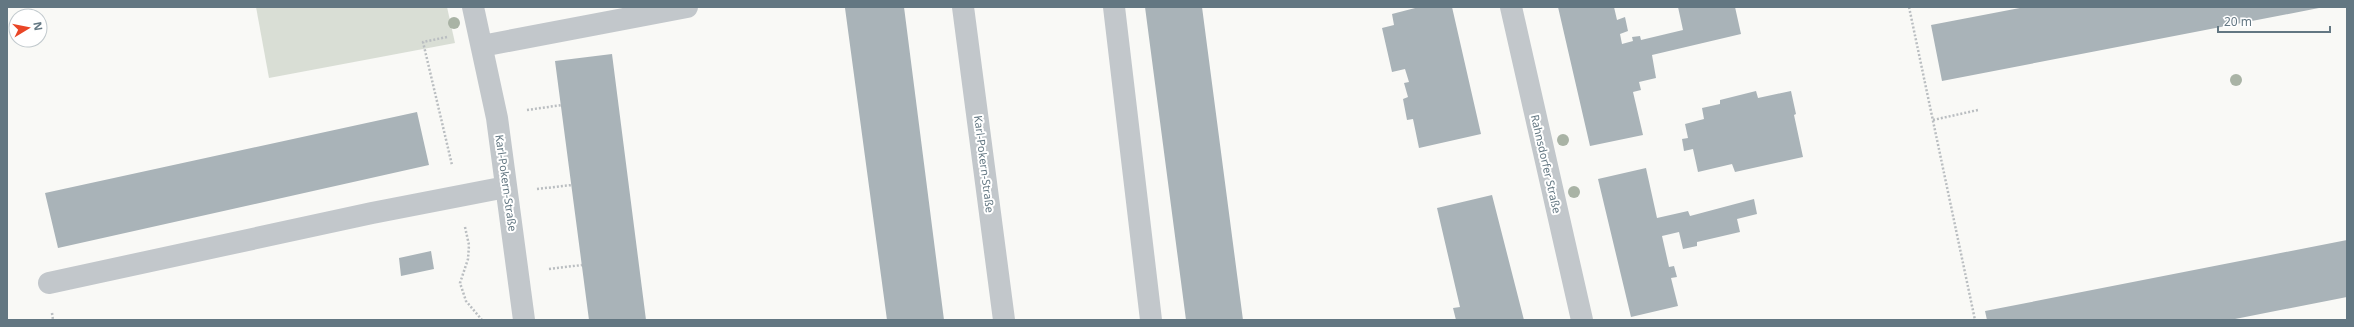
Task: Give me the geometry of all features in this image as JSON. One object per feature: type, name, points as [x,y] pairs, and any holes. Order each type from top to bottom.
[{"type":"street","name":"Karl-Pokern-Straße","points":[[473,7],[497,118],[524,320]]},
{"type":"street","points":[[482,46],[687,7]]},
{"type":"street","name":"Karl-Pokern-Straße","points":[[963,7],[1004,320]]},
{"type":"street","points":[[1114,7],[1151,320]]},
{"type":"street","name":"Rahnsdorfer Straße","points":[[1511,7],[1582,320]]},
{"type":"street","points":[[48,282],[506,187]]},
{"type":"path","points":[[1910,7],[1975,320]]},
{"type":"path","points":[[453,36],[423,42],[469,245],[468,259],[460,283],[466,301],[482,320]]},
{"type":"path","points":[[521,110],[562,105]]},
{"type":"path","points":[[1933,120],[1978,110]]},
{"type":"path","points":[[532,190],[572,185]]},
{"type":"path","points":[[541,270],[582,265]]},
{"type":"shaded area","points":[[256,7],[447,7],[455,43],[269,78]]},
{"type":"building","points":[[904,7],[944,320],[887,320],[845,8]]},
{"type":"building","points":[[1145,7],[1202,7],[1243,320],[1186,320]]},
{"type":"building","points":[[1419,7],[1452,7],[1481,134],[1419,148],[1413,119],[1407,120],[1403,99],[1408,97],[1404,83],[1409,82],[1405,69],[1392,72],[1382,28],[1394,25],[1392,14]]},
{"type":"building","points":[[1558,7],[1614,7],[1617,20],[1625,17],[1628,31],[1620,34],[1622,44],[1633,41],[1632,37],[1640,36],[1641,40],[1683,30],[1678,7],[1735,7],[1741,34],[1652,55],[1656,78],[1639,82],[1641,90],[1633,92],[1643,135],[1590,146]]},
{"type":"building","points":[[2025,7],[2319,8],[1942,81],[1931,25]]},
{"type":"building","points":[[612,54],[646,320],[589,320],[555,61]]},
{"type":"building","points":[[1756,91],[1758,98],[1791,91],[1796,114],[1794,115],[1803,157],[1735,172],[1732,164],[1698,172],[1693,149],[1684,151],[1682,139],[1688,138],[1685,124],[1704,119],[1702,108],[1720,104],[1720,100]]},
{"type":"building","points":[[417,112],[429,165],[58,248],[45,193]]},
{"type":"building","points":[[1646,168],[1657,218],[1688,211],[1690,216],[1754,199],[1757,214],[1737,219],[1740,232],[1697,242],[1697,246],[1683,249],[1679,232],[1662,236],[1669,267],[1674,266],[1677,277],[1671,278],[1678,306],[1631,317],[1598,179]]},
{"type":"building","points":[[1492,195],[1524,320],[1456,320],[1453,308],[1460,307],[1437,208]]},
{"type":"building","points":[[2347,240],[2347,297],[2230,320],[1987,320],[1985,311]]},
{"type":"building","points":[[431,251],[434,269],[401,276],[399,258]]}]
